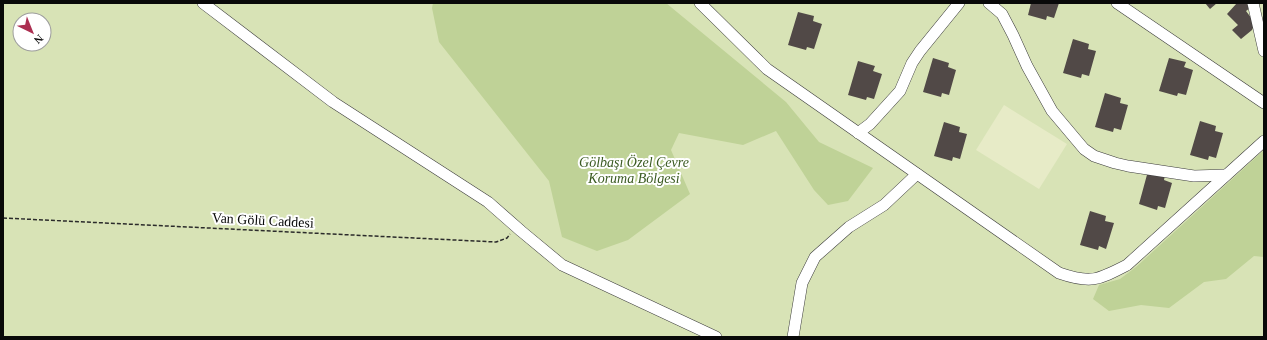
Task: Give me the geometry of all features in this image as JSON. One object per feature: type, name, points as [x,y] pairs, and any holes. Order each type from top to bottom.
[{"type":"street","points":[[203,3],[333,102],[488,202],[516,228],[562,265],[716,337]]},
{"type":"street","points":[[700,3],[767,69],[1059,273],[1078,279],[1094,280],[1127,265],[1264,141]]},
{"type":"street","points":[[858,133],[870,124],[900,91],[912,63],[920,51],[959,3]]},
{"type":"street","points":[[989,3],[1002,14],[1027,66],[1052,111],[1084,149],[1094,156],[1128,166],[1194,176],[1226,175]]},
{"type":"street","points":[[1117,3],[1264,103]]},
{"type":"street","points":[[1253,3],[1264,52]]},
{"type":"street","points":[[793,337],[802,283],[815,257],[849,227],[884,206],[917,174]]},
{"type":"path","name":"Van Gölü Caddesi","points":[[3,218],[496,242],[507,238],[516,228]]},
{"type":"green space","name":"Gölbaşı Özel Çevre Koruma Bölgesi","points":[[3,3],[1264,3],[1264,337],[3,337]]},
{"type":"green space","points":[[433,3],[666,3],[786,102],[819,142],[873,168],[848,201],[828,205],[814,190],[776,131],[743,145],[679,133],[671,150],[690,194],[628,240],[597,251],[562,237],[549,181],[439,42],[432,8]]},
{"type":"green space","points":[[1004,105],[1067,144],[1039,189],[976,150]]},
{"type":"green space","points":[[1264,150],[1264,257],[1254,256],[1226,279],[1204,282],[1169,308],[1141,305],[1109,311],[1093,299],[1099,285],[1120,279],[1136,267]]},
{"type":"building","points":[[1031,3],[1059,3],[1054,18],[1047,16],[1046,20],[1028,15]]},
{"type":"building","points":[[1205,3],[1217,3],[1210,9]]},
{"type":"building","points":[[1237,3],[1246,3],[1250,8],[1246,11],[1255,23],[1252,30],[1241,39],[1232,30],[1238,25],[1227,14]]},
{"type":"building","points":[[798,12],[814,16],[813,21],[822,24],[814,49],[807,47],[806,50],[788,45]]},
{"type":"building","points":[[1073,39],[1089,44],[1088,49],[1096,51],[1089,76],[1082,74],[1081,78],[1063,73]]},
{"type":"building","points":[[933,58],[949,63],[948,67],[956,70],[949,95],[942,93],[941,97],[923,92]]},
{"type":"building","points":[[1169,58],[1186,62],[1184,67],[1193,70],[1186,95],[1178,93],[1177,96],[1159,91]]},
{"type":"building","points":[[858,61],[875,66],[873,71],[882,74],[874,99],[867,97],[866,100],[848,95]]},
{"type":"building","points":[[1105,93],[1121,98],[1120,103],[1128,105],[1121,130],[1114,128],[1113,132],[1095,127]]},
{"type":"building","points":[[1200,121],[1216,126],[1215,131],[1223,133],[1216,158],[1209,156],[1208,160],[1190,155]]},
{"type":"building","points":[[944,122],[960,127],[959,132],[967,134],[960,159],[953,157],[952,161],[934,156]]},
{"type":"building","points":[[1148,171],[1165,175],[1164,180],[1172,183],[1165,208],[1158,206],[1157,210],[1139,204]]},
{"type":"building","points":[[1090,211],[1106,216],[1105,221],[1114,223],[1106,249],[1099,246],[1098,250],[1080,245]]}]
